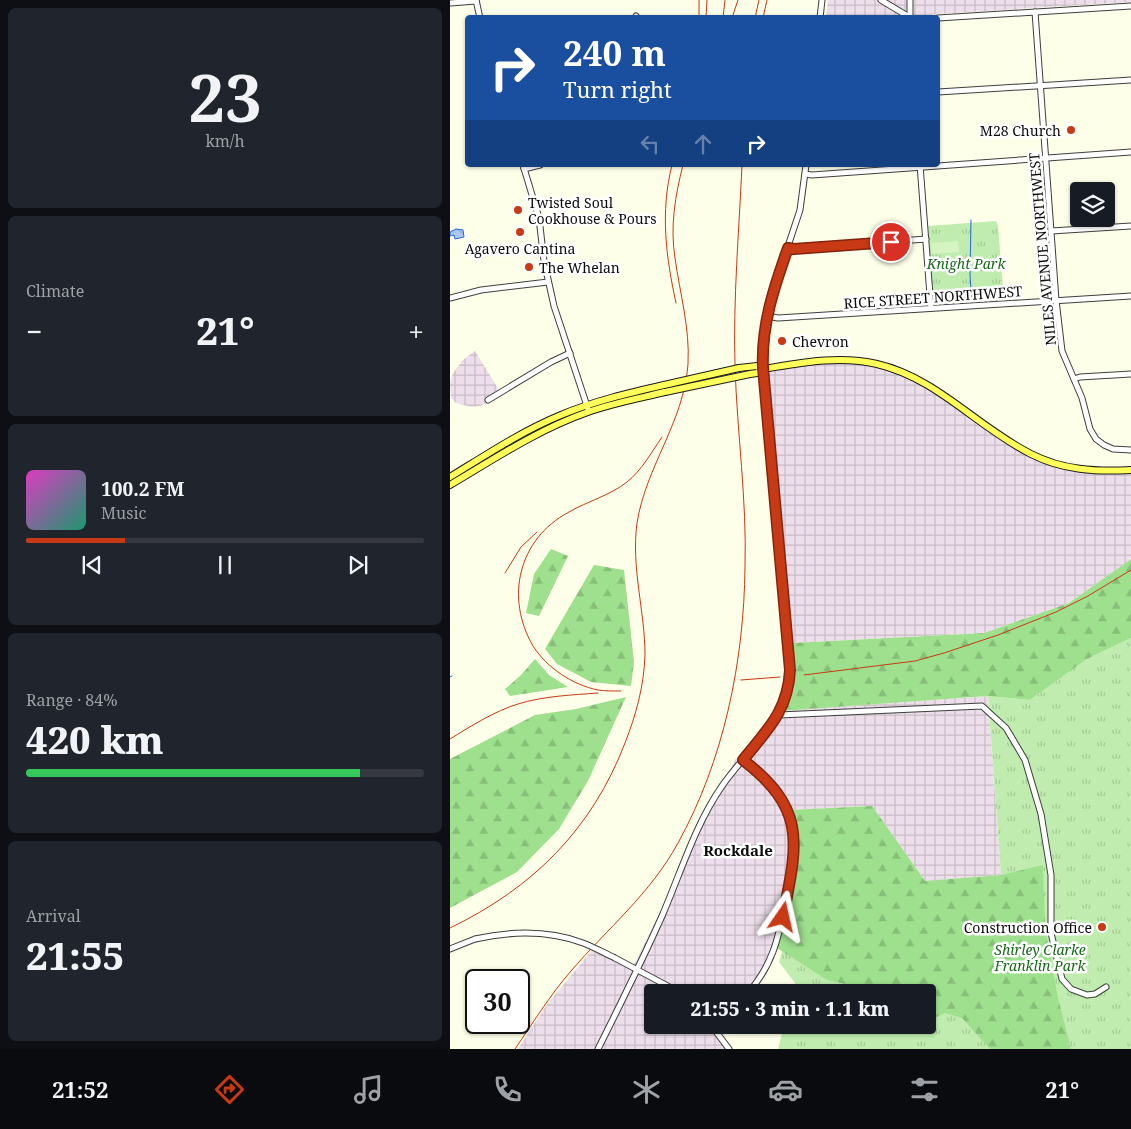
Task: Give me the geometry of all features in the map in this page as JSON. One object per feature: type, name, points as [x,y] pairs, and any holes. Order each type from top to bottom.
[{"type":"main road","points":[[450,477],[516,437],[562,414],[588,409],[665,388],[750,370],[757,373],[763,368],[839,360],[876,364],[904,372],[929,385],[1006,440],[1031,454],[1067,467],[1105,472],[1131,470]]},
{"type":"main road","points":[[450,485],[532,437],[588,409]]},
{"type":"street","points":[[450,3],[476,0],[479,15]]},
{"type":"street","points":[[820,15],[822,0]]},
{"type":"street","points":[[881,0],[907,15]]},
{"type":"street","points":[[910,0],[910,15]]},
{"type":"street","points":[[940,18],[1131,6]]},
{"type":"street","name":"NILES AVENUE NORTHWEST","points":[[1035,12],[1056,300],[1062,351],[1082,398],[1090,429],[1096,439],[1104,446],[1113,449],[1131,450]]},
{"type":"street","points":[[940,92],[1131,80]]},
{"type":"street","points":[[940,165],[1131,152]]},
{"type":"street","points":[[523,167],[539,218],[548,282],[588,409]]},
{"type":"street","points":[[598,1049],[637,970],[702,822],[722,786],[778,715],[788,689],[790,667],[763,368],[764,334],[774,288],[800,210],[806,167]]},
{"type":"street","points":[[804,174],[812,175],[908,167]]},
{"type":"street","points":[[920,167],[932,308]]},
{"type":"street","points":[[1051,231],[1131,226]]},
{"type":"street","points":[[788,248],[926,239]]},
{"type":"street","points":[[450,298],[481,290],[548,282]]},
{"type":"street","name":"RICE STREET NORTHWEST","points":[[767,316],[778,318],[1131,296]]},
{"type":"street","points":[[488,400],[551,362],[570,353]]},
{"type":"street","points":[[1074,379],[1131,374]]},
{"type":"street","points":[[778,715],[982,706],[1006,728],[1025,760],[1041,814],[1051,875],[1051,933],[1062,979],[1071,989],[1087,995],[1095,994],[1106,987]]},
{"type":"street","points":[[743,760],[768,780],[778,793],[790,816],[795,845],[794,860],[777,944],[769,964],[756,984]]},
{"type":"street","points":[[450,949],[475,939],[511,933],[535,933],[562,937],[583,943],[664,984]]},
{"type":"street","points":[[718,1034],[729,1049]]},
{"type":"shaded area","points":[[828,0],[1131,0],[1131,2],[932,15],[826,15]]},
{"type":"shaded area","points":[[475,351],[502,395],[480,406],[471,407],[456,403],[451,398],[450,384],[453,373],[463,360]]},
{"type":"shaded area","points":[[860,359],[920,381],[1048,462],[1131,474],[1131,559],[1069,603],[984,633],[792,643],[783,559],[782,516],[760,368]]},
{"type":"shaded area","points":[[988,696],[1001,875],[925,881],[872,806],[789,810],[795,872],[773,951],[758,984],[644,984],[644,1034],[714,1034],[726,1049],[518,1049],[528,1034],[530,1034],[530,1030],[545,1007],[592,950],[632,969],[735,760],[781,711]]},
{"type":"green space","name":"Knight Park","points":[[996,221],[1004,300],[934,305],[928,226]]},
{"type":"green space","points":[[958,241],[959,252],[932,254],[931,243]]},
{"type":"green space","points":[[551,549],[568,556],[539,616],[526,613],[534,574]]},
{"type":"green space","points":[[1131,559],[1131,638],[1087,659],[1030,700],[988,696],[781,711],[793,692],[796,670],[792,643],[984,633],[1069,603]]},
{"type":"green space","points":[[594,565],[624,570],[634,662],[631,686],[591,682],[557,664],[545,649]]},
{"type":"green space","name":"Shirley Clarke Franklin Park","points":[[1131,638],[1131,1049],[778,1049],[782,1034],[936,1034],[936,984],[795,984],[779,962],[799,897],[872,806],[925,881],[1001,875],[988,696],[1030,700],[1087,659]]},
{"type":"green space","points":[[535,659],[549,675],[568,687],[510,696],[505,689]]},
{"type":"green space","points":[[626,697],[588,781],[559,829],[517,872],[450,908],[450,759],[535,715],[576,709]]},
{"type":"green space","points":[[872,806],[925,881],[1001,875],[1043,865],[1045,928],[1058,998],[1071,1049],[990,1049],[962,1018],[945,1013],[936,1017],[936,984],[846,984],[827,980],[774,946],[795,872],[789,810]]},
{"type":"water","points":[[456,229],[463,230],[464,237],[455,239],[454,235],[450,236],[450,232]]},
{"type":"waterway","points":[[971,220],[970,275],[972,304]]},
{"type":"railway","points":[[699,0],[699,15]]},
{"type":"railway","points":[[706,15],[707,0]]},
{"type":"railway","points":[[723,15],[725,0]]},
{"type":"railway","points":[[733,15],[738,0]]},
{"type":"railway","points":[[756,15],[759,0]]},
{"type":"railway","points":[[764,15],[767,0]]},
{"type":"railway","points":[[672,167],[665,217],[669,269],[676,303]]},
{"type":"railway","points":[[450,928],[508,894],[533,875],[556,853],[577,829],[595,803],[611,774],[633,722],[641,689],[645,655],[637,573],[637,523],[648,482],[680,405],[688,364],[686,324],[673,235],[676,200],[683,167]]},
{"type":"railway","points":[[515,1049],[563,980],[642,894],[667,861],[694,811],[708,778],[719,744],[735,674],[744,602],[745,517],[736,391],[735,341],[742,167]]},
{"type":"railway","points":[[621,691],[598,690],[570,680],[553,668],[539,654],[524,628],[520,609],[521,571],[528,554],[538,538],[552,524],[576,508],[613,491],[627,482],[642,467],[662,437]]},
{"type":"railway","points":[[505,573],[521,547],[537,532]]},
{"type":"railway","points":[[804,675],[915,661],[944,653],[998,635],[1056,612],[1088,596],[1131,570]]},
{"type":"railway","points":[[741,680],[780,677]]},
{"type":"railway","points":[[450,739],[492,715],[518,704],[568,695],[598,693]]},
{"type":"place","name":"M28 Church","points":[[1071,130]]},
{"type":"place","name":"Twisted Soul Cookhouse & Pours","points":[[518,210]]},
{"type":"place","name":"Agavero Cantina","points":[[520,232]]},
{"type":"place","name":"The Whelan","points":[[529,267]]},
{"type":"place","name":"Chevron","points":[[782,341]]},
{"type":"place","name":"Construction Office","points":[[1102,927]]},
{"type":"district","name":"Rockdale","points":[[738,850]]},
{"type":"route","points":[[783,917],[794,860],[795,845],[790,816],[778,793],[768,780],[743,760],[778,715],[785,700],[790,677],[763,368],[764,334],[774,288],[788,248],[891,242]]}]
